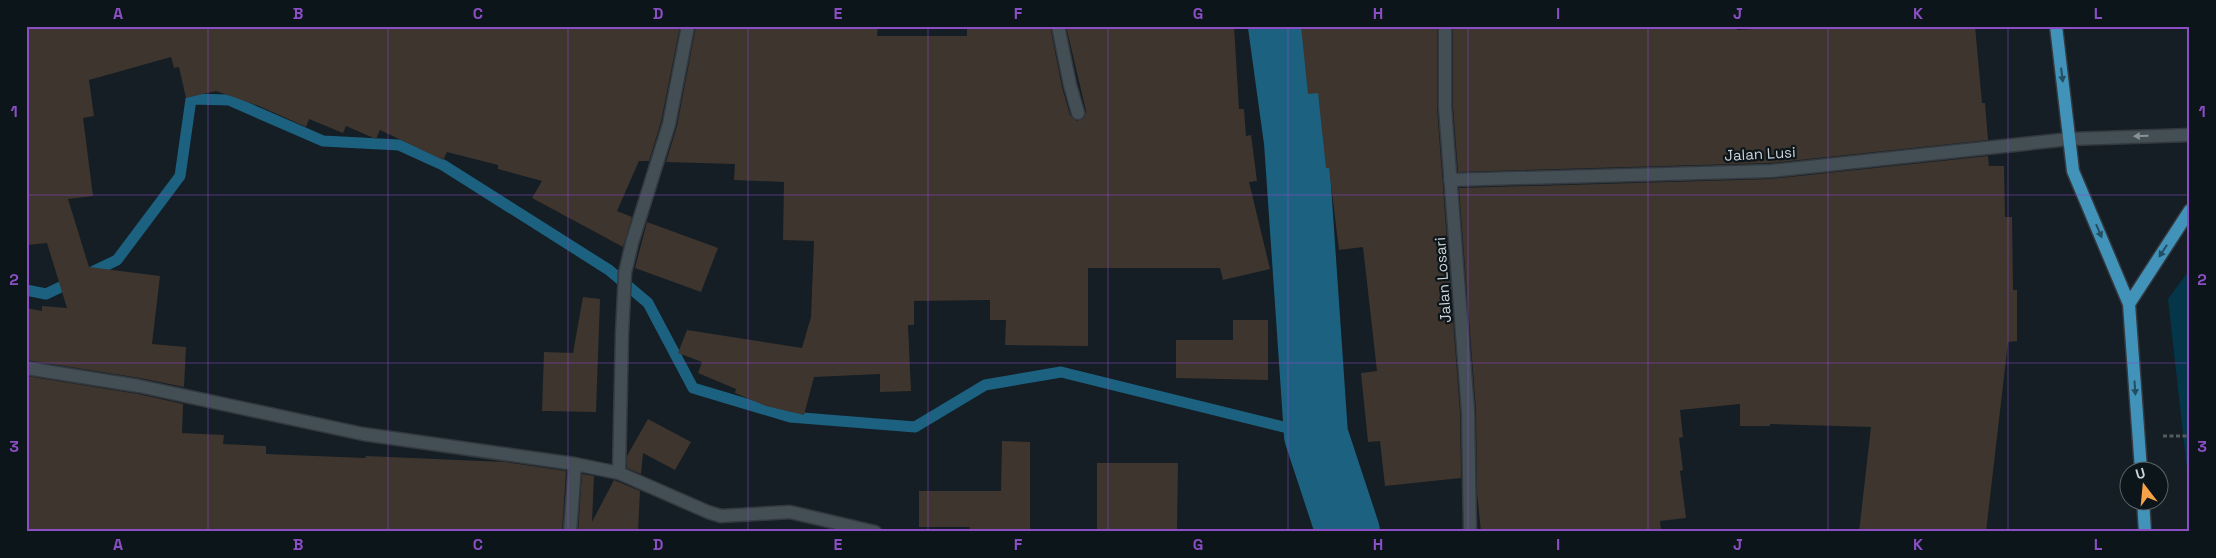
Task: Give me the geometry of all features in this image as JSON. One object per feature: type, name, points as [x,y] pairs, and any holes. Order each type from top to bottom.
[{"type":"main road","points":[[2056,26],[2074,171],[2129,304],[2140,460]]},
{"type":"main road","points":[[2129,304],[2190,210]]},
{"type":"main road","points":[[2144,510],[2145,532]]},
{"type":"street","points":[[619,473],[622,334],[626,273],[632,243],[669,124],[688,26]]},
{"type":"street","points":[[1058,26],[1070,85],[1078,113]]},
{"type":"street","name":"Jalan Losari","points":[[1445,26],[1445,108],[1468,403],[1470,532]]},
{"type":"street","name":"Jalan Lusi","points":[[1450,180],[1771,171],[2070,139],[2190,135]]},
{"type":"street","points":[[26,368],[139,386],[363,434],[575,464],[619,473],[721,516],[790,512],[875,532]]},
{"type":"street","points":[[570,532],[575,464]]},
{"type":"shaded area","points":[[2190,269],[2190,496],[2168,299]]},
{"type":"building","points":[[26,26],[680,26],[661,122],[649,161],[639,161],[617,211],[632,217],[623,247],[532,198],[542,181],[498,169],[498,165],[447,152],[443,160],[380,130],[376,139],[346,126],[343,133],[309,119],[306,127],[259,106],[216,91],[186,98],[179,67],[174,68],[171,57],[89,80],[94,116],[83,118],[93,196],[68,199],[89,267],[160,276],[152,344],[186,347],[184,387],[26,360],[26,308],[42,311],[42,306],[67,308],[47,243],[26,245]]},
{"type":"building","points":[[696,26],[878,26],[877,36],[967,36],[967,26],[1050,26],[1062,87],[1070,115],[1077,121],[1084,118],[1086,111],[1066,26],[1234,26],[1239,109],[1244,109],[1246,136],[1251,135],[1257,181],[1249,182],[1270,269],[1223,280],[1220,268],[1088,268],[1088,346],[1005,345],[1006,320],[990,320],[990,300],[914,301],[914,325],[908,325],[911,391],[880,392],[880,374],[814,377],[804,415],[766,406],[735,393],[736,389],[698,373],[702,362],[678,353],[687,330],[802,348],[811,317],[814,241],[783,240],[784,182],[734,180],[735,164],[666,162],[677,126]]},
{"type":"building","points":[[1301,26],[1437,26],[1437,108],[1460,412],[1461,478],[1385,486],[1380,441],[1368,442],[1361,373],[1377,371],[1363,247],[1339,250],[1329,168],[1326,168],[1318,93],[1308,94]]},
{"type":"building","points":[[1453,26],[1737,26],[1737,30],[1803,26],[1975,26],[1982,103],[1985,103],[1988,140],[1770,163],[1458,172],[1453,107]]},
{"type":"building","points":[[1988,156],[1989,166],[2004,166],[2005,217],[2012,217],[2013,290],[2017,290],[2017,341],[2008,342],[1986,532],[1859,532],[1871,427],[1770,424],[1770,426],[1740,426],[1740,404],[1680,410],[1683,437],[1679,438],[1683,470],[1680,471],[1686,518],[1660,521],[1661,532],[1481,532],[1477,493],[1476,411],[1459,188],[1771,179]]},
{"type":"building","points":[[647,222],[718,248],[701,292],[635,268]]},
{"type":"building","points":[[583,297],[600,299],[596,412],[542,411],[544,352],[573,353]]},
{"type":"building","points":[[1233,320],[1268,320],[1268,380],[1176,378],[1176,340],[1233,340]]},
{"type":"building","points":[[26,376],[138,394],[183,404],[182,433],[224,435],[223,444],[266,446],[266,454],[505,462],[566,471],[562,532],[26,532]]},
{"type":"building","points":[[648,419],[691,442],[675,470],[643,453],[641,474],[627,468],[627,456]]},
{"type":"building","points":[[1002,441],[1030,442],[1030,532],[970,532],[970,527],[919,527],[919,491],[1001,491]]},
{"type":"building","points":[[1097,463],[1178,463],[1177,532],[1097,532]]},
{"type":"building","points":[[582,474],[594,476],[592,522],[614,480],[640,491],[638,532],[578,532]]},
{"type":"waterway","points":[[1280,26],[1296,142],[1316,435],[1348,532]]},
{"type":"waterway","points":[[26,290],[46,294],[117,260],[180,176],[191,99],[229,100],[323,141],[399,145],[443,165],[609,270],[648,303],[693,388],[790,417],[915,427],[985,385],[1061,372],[1316,435]]}]
